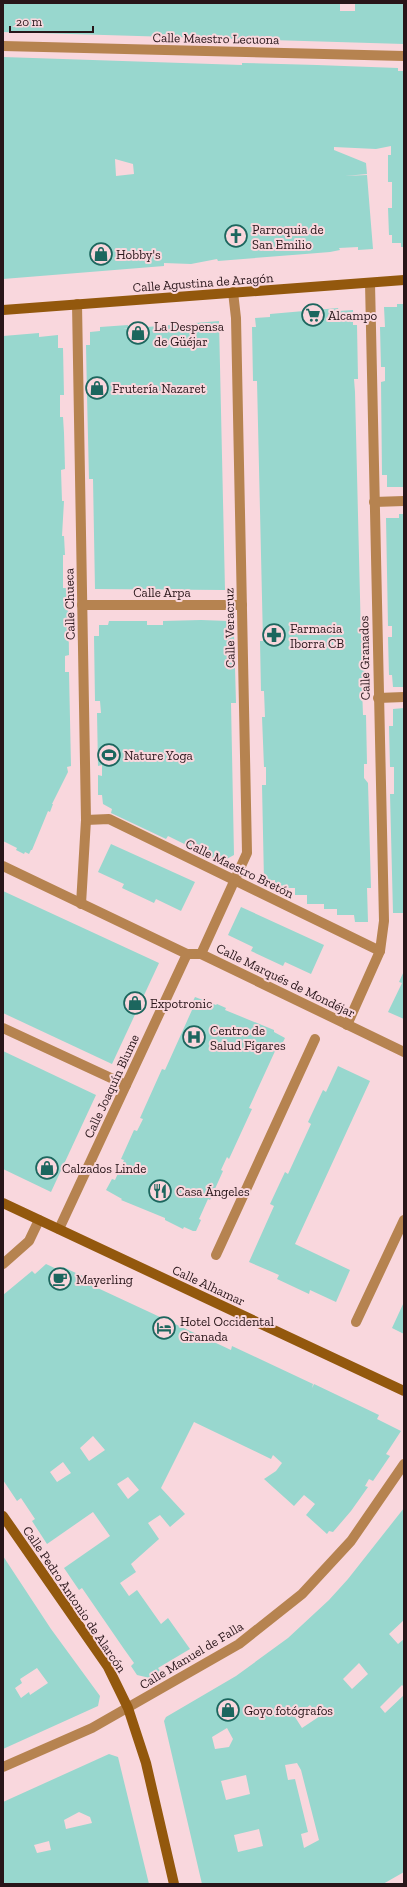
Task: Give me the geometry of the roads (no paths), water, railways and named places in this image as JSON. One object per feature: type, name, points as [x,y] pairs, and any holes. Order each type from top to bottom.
[{"type":"main road","name":"Calle Agustina de Aragón","points":[[3,310],[404,280]]},
{"type":"main road","name":"Calle Alhamar","points":[[3,1203],[404,1391]]},
{"type":"main road","name":"Calle Pedro Antonio de Alarcón","points":[[3,1516],[108,1667],[128,1708],[146,1763],[174,1884]]},
{"type":"street","name":"Calle Maestro Lecuona","points":[[3,46],[404,56]]},
{"type":"street","name":"Calle Granados","points":[[347,1024],[380,951],[384,921],[370,283]]},
{"type":"street","name":"Calle Veracruz","points":[[201,954],[247,853],[236,318],[233,292]]},
{"type":"street","name":"Calle Chueca","points":[[78,304],[86,820],[81,904]]},
{"type":"street","points":[[374,502],[404,500]]},
{"type":"street","name":"Calle Arpa","points":[[82,605],[242,605]]},
{"type":"street","points":[[378,698],[404,697]]},
{"type":"street","name":"Calle Maestro Bretón","points":[[86,820],[109,819],[380,951]]},
{"type":"street","name":"Calle Marqués de Mondéjar","points":[[3,866],[187,954],[201,954],[404,1052]]},
{"type":"street","name":"Calle Joaquín Blume","points":[[59,1229],[187,954]]},
{"type":"street","points":[[3,1028],[126,1085]]},
{"type":"street","points":[[216,1255],[315,1039]]},
{"type":"street","points":[[3,1264],[29,1241],[39,1220]]},
{"type":"street","points":[[356,1322],[404,1220]]},
{"type":"street","name":"Calle Manuel de Falla","points":[[3,1767],[92,1728],[239,1644],[302,1594],[352,1541],[404,1464]]},
{"type":"place","name":"Parroquia de San Emilio","points":[[236,236]]},
{"type":"place","name":"Hobby's","points":[[101,254]]},
{"type":"place","name":"Alcampo","points":[[313,315]]},
{"type":"place","name":"La Despensa de Güéjar","points":[[138,333]]},
{"type":"place","name":"Frutería Nazaret","points":[[97,388]]},
{"type":"place","name":"Farmacia Iborra CB","points":[[274,635]]},
{"type":"place","name":"Nature Yoga","points":[[109,755]]},
{"type":"place","name":"Expotronic","points":[[135,1003]]},
{"type":"place","name":"Centro de Salud Fígares","points":[[194,1037]]},
{"type":"place","name":"Calzados Linde","points":[[47,1168]]},
{"type":"place","name":"Casa Ángeles","points":[[160,1191]]},
{"type":"place","name":"Mayerling","points":[[60,1279]]},
{"type":"place","name":"Hotel Occidental Granada","points":[[164,1328]]},
{"type":"place","name":"Goyo fotógrafos","points":[[228,1710]]}]
